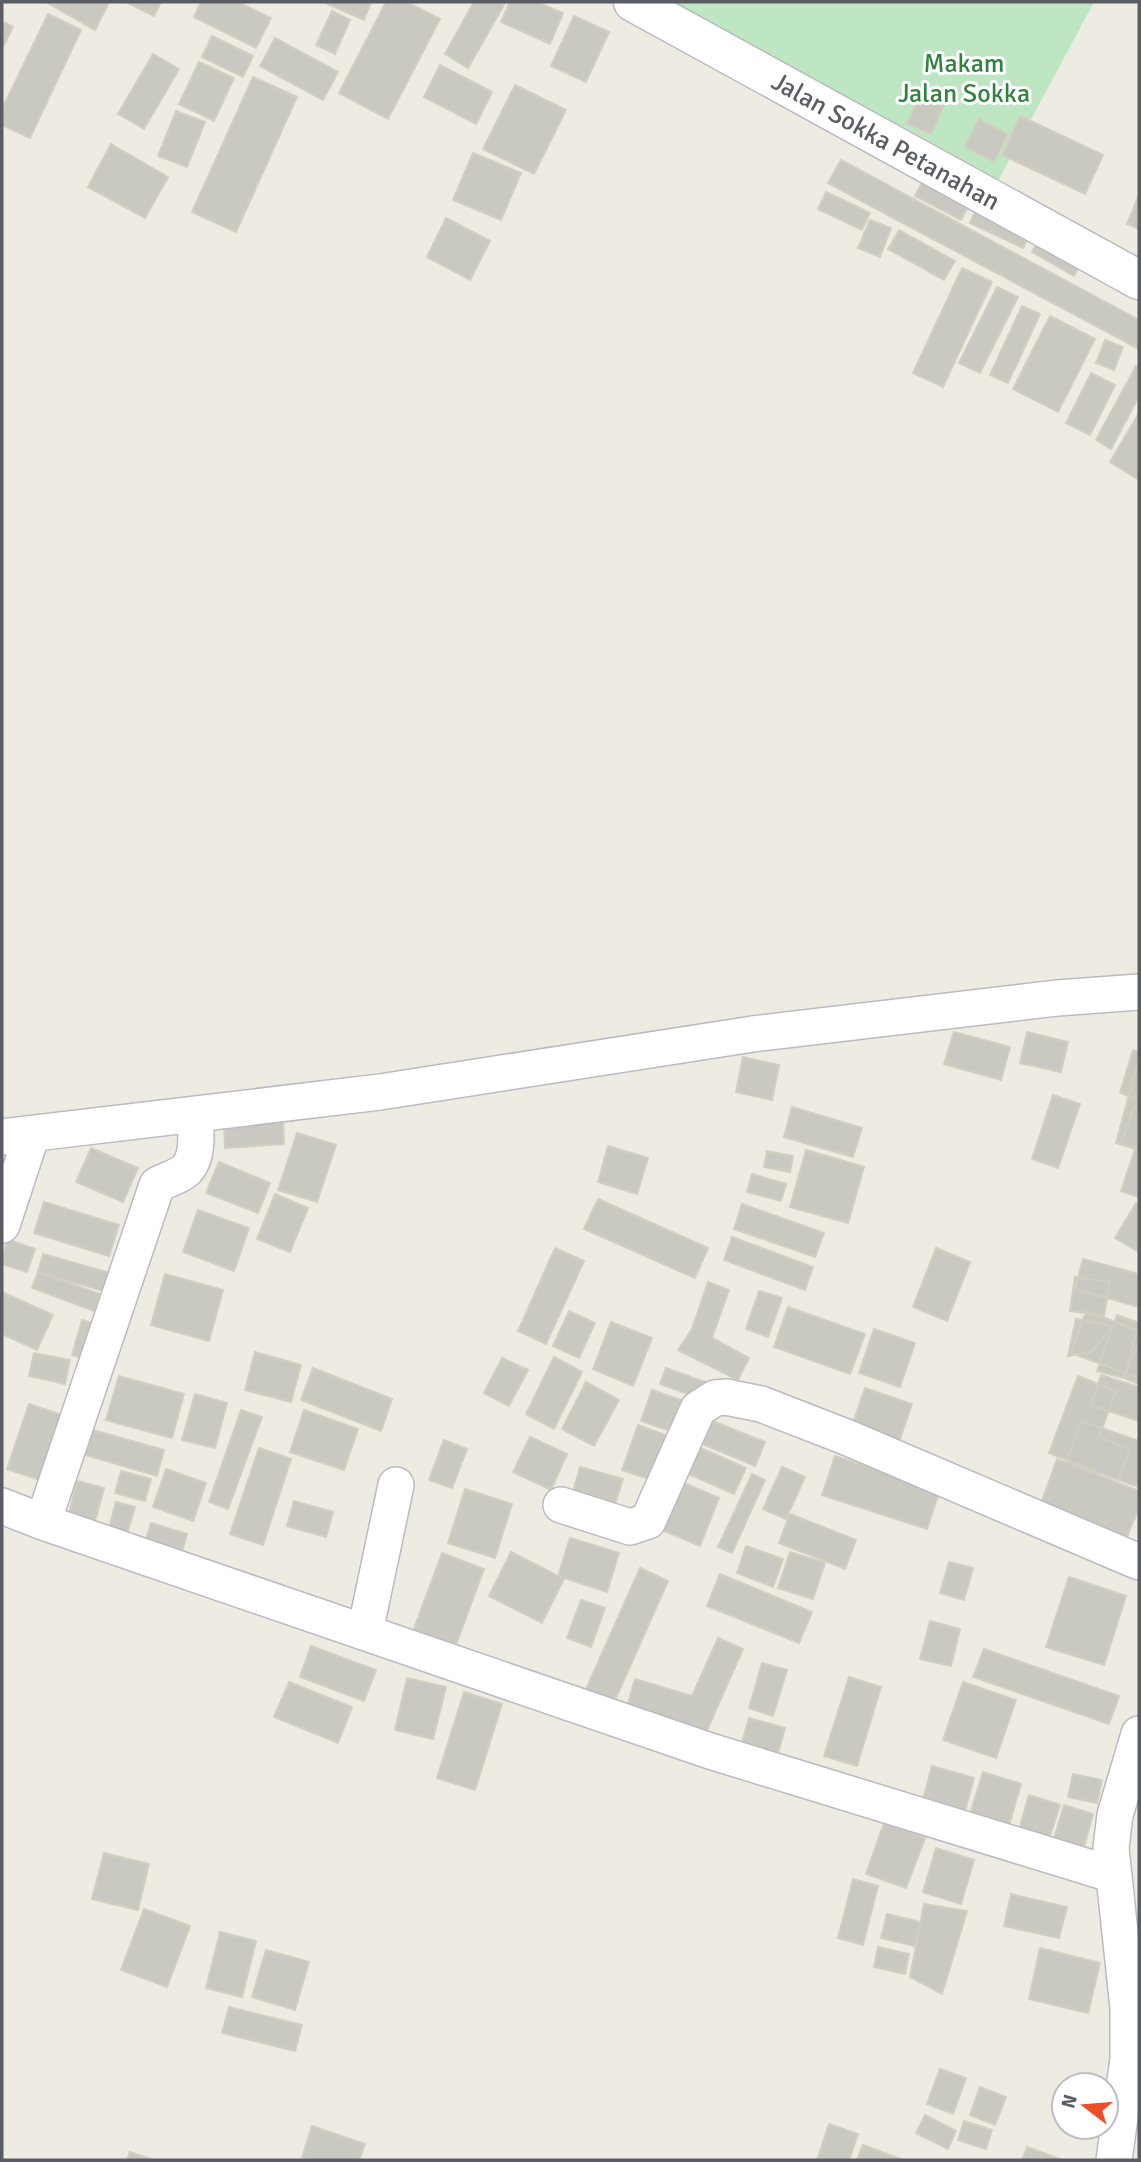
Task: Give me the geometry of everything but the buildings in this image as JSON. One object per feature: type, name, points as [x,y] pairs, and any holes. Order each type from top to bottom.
[{"type":"street","name":"Jalan Sokka Petanahan","points":[[633,2],[1139,280]]},
{"type":"street","points":[[2,1225],[17,1136],[380,1092],[752,1034],[1057,998],[1139,992]]},
{"type":"street","points":[[43,1522],[157,1185],[187,1170],[191,1160],[196,1139],[195,1114]]},
{"type":"street","points":[[561,1505],[630,1527],[648,1521],[698,1409],[715,1398],[726,1397],[761,1404],[846,1437],[1139,1562]]},
{"type":"street","points":[[365,1632],[397,1485]]},
{"type":"street","points":[[2,1506],[710,1751],[1114,1875]]},
{"type":"street","points":[[1124,2142],[1128,2008],[1111,1848],[1115,1815],[1139,1734]]},
{"type":"green space","name":"Makam Jalan Sokka","points":[[667,2],[1094,2],[997,183]]}]
